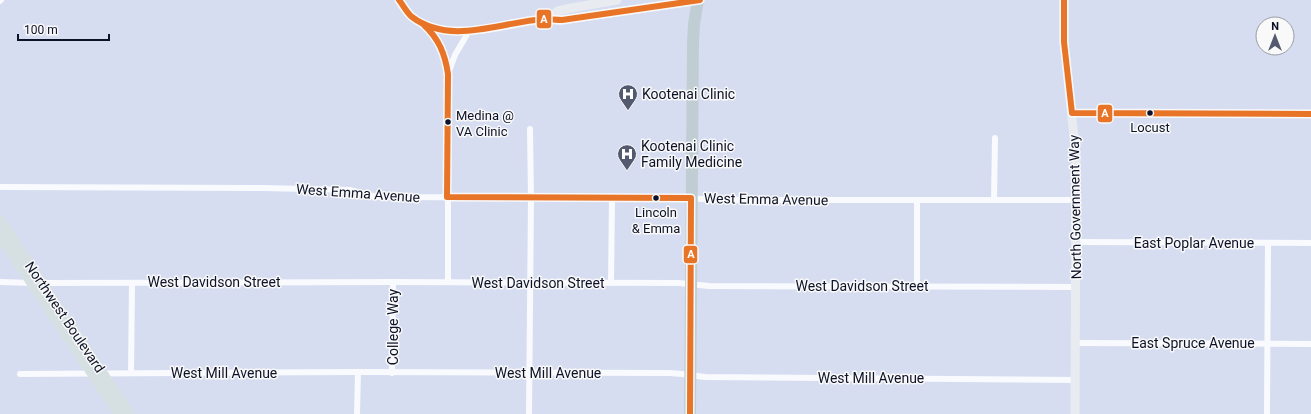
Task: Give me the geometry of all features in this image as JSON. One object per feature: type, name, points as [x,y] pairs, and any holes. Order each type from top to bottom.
[{"type":"highway","points":[[690,414],[691,198],[695,0]]},
{"type":"main road","points":[[399,0],[411,16],[424,25],[442,30],[469,31],[546,19],[562,20],[695,0]]},
{"type":"main road","points":[[546,19],[558,12],[570,8],[617,0]]},
{"type":"main road","name":"North Government Way","points":[[1064,0],[1064,42],[1076,156],[1075,414]]},
{"type":"main road","name":"Northwest Boulevard","points":[[0,220],[130,414]]},
{"type":"main road","name":"Northwest Boulevard","points":[[0,236],[119,414]]},
{"type":"street","points":[[424,25],[436,36],[440,44],[444,54],[448,74],[448,282]]},
{"type":"street","points":[[448,74],[455,55],[469,31]]},
{"type":"street","points":[[1072,113],[1311,114]]},
{"type":"street","points":[[529,414],[531,198],[530,129]]},
{"type":"street","points":[[994,200],[995,138]]},
{"type":"street","name":"West Emma Avenue","points":[[0,187],[289,188],[350,190],[376,197],[691,198],[712,200],[1076,200]]},
{"type":"street","points":[[611,283],[612,198]]},
{"type":"street","points":[[916,286],[917,200]]},
{"type":"street","name":"East Poplar Avenue","points":[[1076,242],[1311,243]]},
{"type":"street","points":[[1267,414],[1268,243]]},
{"type":"street","name":"West Davidson Street","points":[[0,282],[530,282],[691,284],[710,286],[1076,287]]},
{"type":"street","name":"College Way","points":[[392,373],[393,282]]},
{"type":"street","points":[[132,283],[132,373]]},
{"type":"street","name":"East Spruce Avenue","points":[[1076,343],[1311,344]]},
{"type":"street","points":[[357,414],[358,372]]},
{"type":"street","name":"West Mill Avenue","points":[[20,374],[358,372],[682,374],[712,377],[1076,380]]},
{"type":"transit line","name":"A","points":[[399,0],[412,17],[427,26],[443,30],[460,31],[476,30],[544,19],[562,20],[700,0]]},
{"type":"transit line","name":"A","points":[[1064,0],[1064,42],[1072,113],[1311,114]]},
{"type":"transit line","name":"A","points":[[424,25],[434,36],[440,47],[448,74],[447,197],[691,198],[690,414]]},
{"type":"place","name":"Kootenai Clinic","points":[[628,111]]},
{"type":"place","name":"Locust","points":[[1150,113]]},
{"type":"place","name":"Medina @ VA Clinic","points":[[448,122]]},
{"type":"place","name":"Kootenai Clinic Family Medicine","points":[[627,171]]},
{"type":"place","name":"Lincoln & Emma","points":[[656,198]]}]
